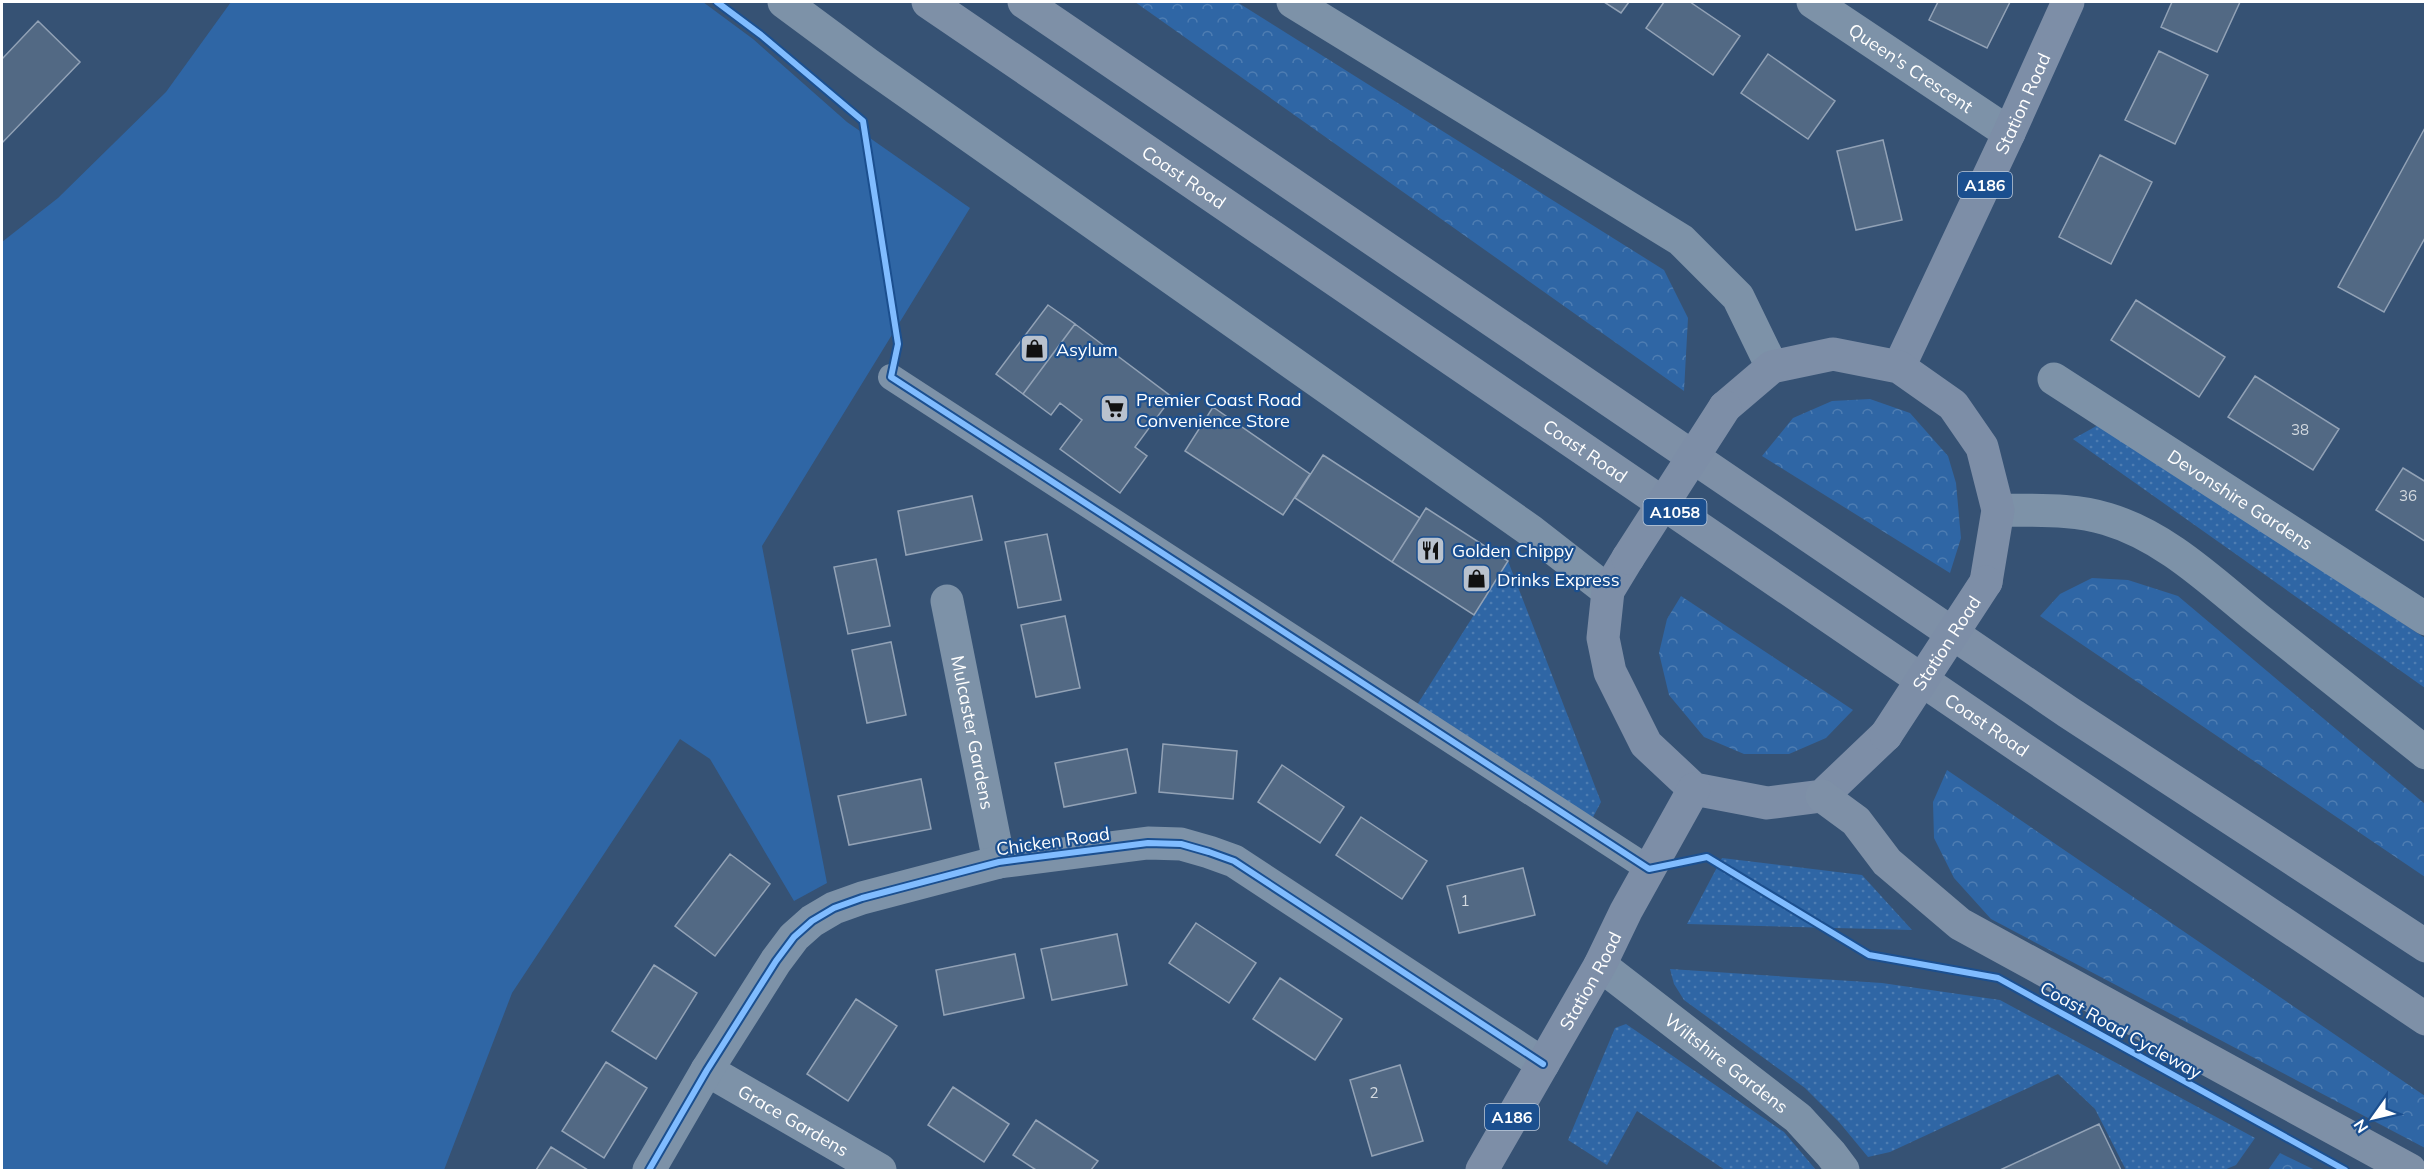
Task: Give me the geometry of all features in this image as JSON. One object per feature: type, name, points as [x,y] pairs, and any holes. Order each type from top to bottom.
[{"type":"highway","name":"Coast Road","points":[[928,2],[2013,742],[2426,1019]]},
{"type":"highway","points":[[1024,2],[2068,712],[2426,946]]},
{"type":"highway","points":[[1822,796],[1856,821],[1887,862],[1960,924],[2410,1170]]},
{"type":"main road","name":"Station Road","points":[[1899,367],[2068,2]]},
{"type":"main road","name":"Station Road","points":[[1772,367],[1833,354],[1899,367],[1953,405],[1982,447],[1998,510],[1986,582],[1886,735],[1822,796]]},
{"type":"main road","points":[[1772,367],[1725,407],[1628,558],[1608,591],[1603,638],[1610,672],[1646,744],[1694,789],[1767,803],[1822,796]]},
{"type":"main road","name":"Station Road","points":[[1482,1170],[1600,965],[1649,868],[1694,789]]},
{"type":"street","points":[[784,2],[869,65],[1522,524],[1608,591]]},
{"type":"street","points":[[1293,2],[1681,240],[1738,297],[1772,367]]},
{"type":"street","name":"Queen's Crescent","points":[[1813,2],[2009,133]]},
{"type":"street","name":"Devonshire Gardens","points":[[2054,380],[2426,619]]},
{"type":"street","points":[[1998,510],[2074,512],[2106,519],[2139,531],[2158,542],[2213,583],[2426,753]]},
{"type":"street","name":"Mulcaster Gardens","points":[[947,601],[999,862]]},
{"type":"street","name":"Chicken Road","points":[[649,1170],[707,1070],[776,961],[794,937],[812,921],[834,908],[862,898],[999,862],[1148,843],[1181,844],[1234,861],[1543,1064]]},
{"type":"street","name":"Wiltshire Gardens","points":[[1600,965],[1797,1118],[1843,1170]]},
{"type":"street","name":"Grace Gardens","points":[[707,1070],[880,1170]]},
{"type":"lane","points":[[891,376],[1649,868]]},
{"type":"green space","points":[[231,2],[703,2],[753,39],[847,122],[970,208],[762,546],[827,883],[794,901],[710,759],[680,739],[512,993],[444,1170],[2,1170],[2,242],[58,198],[166,92]]},
{"type":"green space","points":[[1135,2],[1237,2],[1664,270],[1688,318],[1684,391]]},
{"type":"green space","points":[[1870,399],[1910,413],[1948,456],[1956,483],[1961,538],[1950,573],[1762,456],[1793,418],[1832,401]]},
{"type":"green space","points":[[2100,424],[2425,638],[2425,688],[2073,439]]},
{"type":"green space","points":[[1508,561],[1601,802],[1591,821],[1417,705]]},
{"type":"green space","points":[[2092,578],[2128,580],[2178,596],[2425,804],[2425,877],[2040,616],[2060,594]]},
{"type":"green space","points":[[1681,596],[1853,710],[1826,738],[1789,754],[1744,754],[1704,737],[1669,695],[1659,653],[1667,619]]},
{"type":"green space","points":[[1947,770],[2425,1096],[2425,1148],[1991,919],[1954,878],[1934,838],[1933,802]]},
{"type":"green space","points":[[1722,858],[1862,875],[1912,930],[1687,924]]},
{"type":"green space","points":[[1670,969],[1882,983],[2000,1000],[2255,1138],[2236,1165],[2224,1170],[2126,1170],[2095,1109],[2058,1074],[1890,1152],[1868,1157],[1839,1122],[1805,1088],[1684,1000],[1674,984]]},
{"type":"green space","points":[[1626,1024],[1784,1132],[1816,1170],[1725,1170],[1637,1111],[1607,1165],[1568,1140],[1615,1028]]},
{"type":"green space","points":[[2280,1153],[2315,1170],[2268,1170]]},
{"type":"building","points":[[1604,2],[1629,2],[1621,13]]},
{"type":"building","points":[[1664,2],[1690,2],[1740,36],[1713,75],[1646,28]]},
{"type":"building","points":[[1938,2],[2010,2],[1987,48],[1929,20]]},
{"type":"building","points":[[2172,2],[2240,2],[2217,52],[2161,27]]},
{"type":"building","points":[[38,21],[80,62],[2,143],[2,59]]},
{"type":"building","points":[[2159,51],[2208,75],[2175,144],[2125,120]]},
{"type":"building","points":[[1768,54],[1835,101],[1808,139],[1741,93]]},
{"type":"building","points":[[2426,126],[2426,236],[2384,312],[2338,287]]},
{"type":"building","points":[[1883,140],[1902,220],[1856,230],[1837,151]]},
{"type":"building","points":[[2100,155],[2152,182],[2111,264],[2059,237]]},
{"type":"building","points":[[2136,300],[2225,357],[2199,397],[2111,340]]},
{"type":"building","name":"Asylum","points":[[1048,305],[1075,324],[1023,394],[996,374]]},
{"type":"building","name":"Premier Coast Road Convenience Store","points":[[1075,324],[1172,397],[1135,447],[1147,456],[1120,493],[1060,449],[1082,420],[1060,403],[1051,415],[1023,394]]},
{"type":"building","points":[[2255,376],[2339,429],[2313,470],[2228,417]]},
{"type":"building","points":[[1213,407],[1310,474],[1283,515],[1185,451]]},
{"type":"building","points":[[1323,455],[1420,518],[1392,562],[1295,498]]},
{"type":"building","points":[[2403,468],[2426,482],[2426,542],[2376,510]]},
{"type":"building","points":[[972,496],[982,540],[906,555],[898,511]]},
{"type":"building","points":[[1426,508],[1508,561],[1474,615],[1392,562]]},
{"type":"building","points":[[1047,534],[1061,600],[1018,608],[1005,542]]},
{"type":"building","points":[[876,559],[890,626],[848,634],[834,567]]},
{"type":"building","points":[[1065,616],[1080,688],[1036,697],[1021,625]]},
{"type":"building","points":[[891,642],[906,715],[867,723],[852,650]]},
{"type":"building","points":[[1163,744],[1237,751],[1233,799],[1159,792]]},
{"type":"building","points":[[1127,749],[1136,793],[1064,807],[1055,763]]},
{"type":"building","points":[[1282,765],[1344,807],[1320,843],[1258,802]]},
{"type":"building","points":[[921,779],[931,829],[849,845],[838,796]]},
{"type":"building","points":[[1361,817],[1427,861],[1402,899],[1336,855]]},
{"type":"building","points":[[730,854],[770,884],[715,956],[675,926]]},
{"type":"building","points":[[1523,868],[1535,915],[1459,933],[1447,886]]},
{"type":"building","points":[[1196,923],[1256,963],[1229,1003],[1169,963]]},
{"type":"building","points":[[1117,934],[1127,985],[1052,1000],[1041,949]]},
{"type":"building","points":[[1015,954],[1024,998],[944,1015],[936,970]]},
{"type":"building","points":[[654,965],[697,993],[656,1059],[612,1031]]},
{"type":"building","points":[[1280,978],[1342,1019],[1315,1060],[1253,1019]]},
{"type":"building","points":[[856,999],[897,1026],[848,1101],[807,1074]]},
{"type":"building","points":[[606,1062],[647,1088],[604,1158],[562,1131]]},
{"type":"building","points":[[1400,1065],[1423,1141],[1372,1156],[1350,1080]]},
{"type":"building","points":[[953,1087],[1009,1124],[984,1162],[928,1125]]},
{"type":"building","points":[[1036,1120],[1098,1161],[1091,1170],[1036,1170],[1013,1155]]},
{"type":"building","points":[[2099,1124],[2121,1170],[2000,1170]]},
{"type":"building","points":[[551,1147],[588,1170],[536,1170]]},
{"type":"cycle path","name":"Coast Road Cycleway","points":[[717,2],[761,35],[863,121],[898,344],[891,377],[1649,869],[1707,857],[1869,955],[1998,978],[2345,1170]]},
{"type":"cycle path","points":[[649,1170],[707,1070],[776,961],[794,937],[812,921],[834,908],[862,898],[999,862],[1148,843],[1181,844],[1234,861],[1543,1064]]},
{"type":"place","name":"Asylum","points":[[1035,349]]},
{"type":"place","name":"Premier Coast Road Convenience Store","points":[[1115,409]]},
{"type":"place","name":"Golden Chippy","points":[[1431,550]]},
{"type":"place","name":"Drinks Express","points":[[1476,579]]}]
